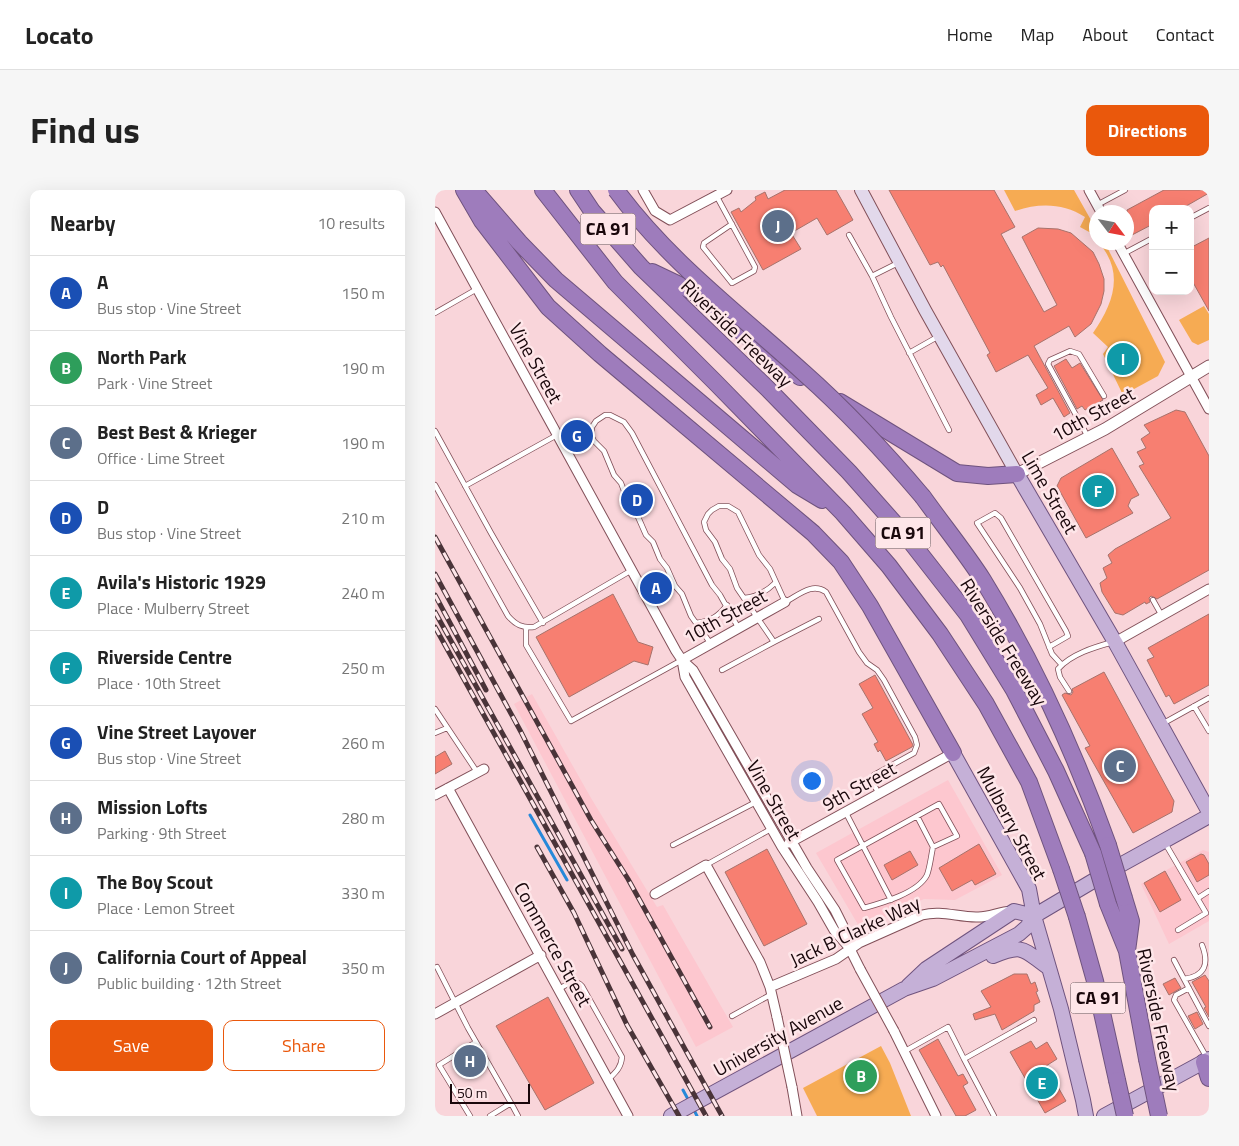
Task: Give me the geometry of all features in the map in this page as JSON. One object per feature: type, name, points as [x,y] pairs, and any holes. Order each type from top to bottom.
[{"type":"highway","points":[[464,190],[482,221],[548,307],[600,354],[813,533],[841,562],[870,606],[953,753]]},
{"type":"highway","points":[[474,190],[519,242],[556,280],[797,485],[843,514]]},
{"type":"highway","name":"CA 91","points":[[543,190],[615,282],[843,514],[895,573],[940,634],[986,704],[1029,782],[1077,917],[1095,981],[1125,1116]]},
{"type":"highway","name":"Riverside Freeway","points":[[578,190],[592,211],[641,267],[767,388],[849,472],[911,542],[962,608],[1014,690],[1056,771],[1093,853],[1108,904],[1127,951],[1159,1116]]},
{"type":"highway","points":[[617,190],[651,233],[693,276],[849,414],[881,447],[923,497],[982,579],[1020,644],[1067,742],[1093,803],[1131,920],[1127,951]]},
{"type":"highway","points":[[641,267],[694,292],[771,357],[800,377],[957,473],[988,476],[1017,474]]},
{"type":"highway","points":[[1207,1060],[1209,1078]]},
{"type":"main road","name":"Lime Street","points":[[861,190],[1017,474],[1115,642],[1209,812]]},
{"type":"main road","name":"Mulberry Street","points":[[953,753],[1029,889],[1034,916],[1061,1009],[1086,1116]]},
{"type":"main road","name":"University Avenue","points":[[671,1116],[904,989],[933,979],[1019,934],[1027,927],[1034,916],[1209,816]]},
{"type":"main road","name":"University Avenue","points":[[904,989],[926,969],[1013,911]]},
{"type":"main road","points":[[1013,911],[1034,916]]},
{"type":"main road","points":[[971,959],[981,961],[1009,950],[1017,949],[1025,950],[1049,968]]},
{"type":"main road","points":[[1104,1116],[1207,1060]]},
{"type":"street","points":[[643,190],[655,211],[670,220],[727,190]]},
{"type":"street","points":[[1089,190],[1097,205]]},
{"type":"street","name":"Vine Street","points":[[435,212],[682,660],[685,677],[782,847],[834,930],[850,949]]},
{"type":"street","points":[[1121,250],[1209,409]]},
{"type":"street","name":"10th Street","points":[[1017,474],[1088,438],[1192,378],[1209,366]]},
{"type":"street","points":[[1115,642],[1209,589]]},
{"type":"street","name":"10th Street","points":[[682,660],[785,602]]},
{"type":"street","name":"Vine Street","points":[[682,660],[693,670],[807,868],[835,910],[843,926],[850,949],[905,1051],[936,1116]]},
{"type":"street","name":"9th Street","points":[[782,847],[953,753]]},
{"type":"street","points":[[435,795],[480,771]]},
{"type":"street","name":"Commerce Street","points":[[448,788],[628,1116]]},
{"type":"street","points":[[655,894],[706,865],[760,962],[771,991],[797,1116]]},
{"type":"street","name":"Jack B Clarke Way","points":[[771,991],[836,959],[859,943],[922,914],[943,912],[976,918],[1013,911]]},
{"type":"street","points":[[435,1014],[541,956]]},
{"type":"lane","points":[[1104,205],[1125,190]]},
{"type":"lane","points":[[717,195],[755,266],[754,272],[733,283],[703,247],[704,243],[732,224]]},
{"type":"lane","points":[[1194,216],[1209,208]]},
{"type":"lane","points":[[849,235],[872,276],[949,430]]},
{"type":"lane","points":[[1123,254],[1149,240]]},
{"type":"lane","points":[[872,276],[899,262]]},
{"type":"lane","points":[[435,313],[477,289]]},
{"type":"lane","points":[[909,353],[940,336]]},
{"type":"lane","points":[[1088,438],[1049,364],[1050,360],[1070,351],[1079,354],[1104,396]]},
{"type":"lane","points":[[711,644],[695,623],[682,594],[675,586],[653,542],[646,535],[635,510],[629,504],[621,483],[614,475],[604,451],[591,435],[592,427],[596,421],[605,416],[610,415],[618,418],[624,422],[632,433],[712,586],[727,605],[739,629]]},
{"type":"lane","points":[[435,431],[543,623]]},
{"type":"lane","points":[[465,486],[557,435]]},
{"type":"lane","points":[[435,484],[508,616],[516,624],[526,628],[543,623],[633,570]]},
{"type":"lane","points":[[774,642],[737,588],[730,569],[722,559],[715,542],[706,530],[704,522],[707,514],[719,506],[728,506],[738,512],[759,556],[770,568],[785,602],[813,587],[820,588],[826,592],[859,652],[867,663],[877,670],[915,737],[917,745],[914,753],[874,775],[872,781],[879,794]]},
{"type":"lane","points":[[1049,647],[1068,636],[1001,518],[995,513],[977,523],[1020,588],[1040,624],[1049,647],[1052,654],[1062,665]]},
{"type":"lane","points":[[744,598],[753,598],[763,594],[775,583]]},
{"type":"lane","points":[[1153,600],[1162,616]]},
{"type":"lane","points":[[695,623],[714,619],[727,605]]},
{"type":"lane","points":[[722,670],[819,619]]},
{"type":"lane","points":[[526,628],[526,645],[571,721],[682,660]]},
{"type":"lane","points":[[1069,691],[1060,677],[1058,669],[1096,646],[1115,642]]},
{"type":"lane","points":[[1161,725],[1209,698]]},
{"type":"lane","points":[[1195,706],[1209,731]]},
{"type":"lane","points":[[435,709],[480,771]]},
{"type":"lane","points":[[435,733],[447,728]]},
{"type":"lane","points":[[673,845],[756,802]]},
{"type":"lane","points":[[917,816],[933,847],[927,875],[920,884],[891,900],[864,908],[837,860],[863,846],[917,816],[939,804],[957,836],[933,847]]},
{"type":"lane","points":[[846,813],[891,900]]},
{"type":"lane","points":[[706,865],[771,828]]},
{"type":"lane","points":[[1165,842],[1208,913],[1178,930]]},
{"type":"lane","points":[[1198,898],[1209,891]]},
{"type":"lane","points":[[1184,979],[1190,978],[1207,966],[1207,959],[1202,945]]},
{"type":"lane","points":[[1174,960],[1209,1026]]},
{"type":"lane","points":[[437,967],[476,1042],[518,1116]]},
{"type":"lane","points":[[559,988],[573,981],[582,986],[621,1057],[621,1064],[618,1070],[609,1080]]},
{"type":"lane","points":[[1189,988],[1176,995],[1174,1000],[1207,1060]]},
{"type":"lane","name":"Jack B Clarke Way","points":[[732,1016],[771,991]]},
{"type":"lane","points":[[964,1059],[1033,1020]]},
{"type":"lane","points":[[905,1051],[948,1027],[994,1116]]},
{"type":"lane","points":[[470,1116],[439,1065],[476,1042]]},
{"type":"lane","points":[[490,1116],[511,1103]]},
{"type":"shaded area","points":[[1004,190],[1074,190],[1089,217],[1089,232],[1080,227],[1085,217],[1068,209],[1042,206],[1015,211]]},
{"type":"shaded area","points":[[1104,250],[1109,250],[1165,362],[1158,376],[1123,395],[1103,354],[1108,347],[1093,333],[1111,300],[1114,277]]},
{"type":"shaded area","points":[[1204,306],[1209,314],[1209,340],[1198,345],[1192,342],[1179,320]]},
{"type":"shaded area","points":[[532,694],[591,798],[657,907],[663,905],[733,1027],[696,1047],[514,704]]},
{"type":"shaded area","points":[[948,780],[1002,875],[955,900],[924,899],[860,928],[816,853]]},
{"type":"shaded area","points":[[1203,850],[1209,852],[1209,921],[1169,944],[1141,884]]},
{"type":"shaded area","points":[[881,1046],[890,1063],[911,1116],[817,1116],[803,1088]]},
{"type":"building","points":[[785,190],[836,190],[853,220],[827,235],[817,218],[791,233],[801,249],[763,270],[731,212],[739,208],[741,212],[756,200],[755,197],[765,192],[768,199]]},
{"type":"building","points":[[889,190],[994,190],[1015,227],[1001,234],[1044,312],[1057,305],[1022,237],[1038,228],[1058,229],[1071,233],[1093,252],[1104,279],[1104,291],[1101,304],[1091,324],[1075,337],[1069,326],[1034,346],[1070,413],[1064,417],[1053,398],[1041,405],[1036,395],[1048,388],[1028,355],[996,372],[987,355],[990,353],[943,265],[941,267],[938,262],[930,265]]},
{"type":"building","points":[[1164,190],[1209,190],[1209,193],[1188,205],[1149,205],[1149,226],[1134,234],[1134,206]]},
{"type":"building","points":[[1209,238],[1209,311],[1194,284],[1194,246]]},
{"type":"building","points":[[1066,359],[1072,368],[1080,363],[1103,400],[1085,410],[1082,406],[1077,409],[1054,366]]},
{"type":"building","points":[[1176,410],[1185,412],[1209,456],[1209,570],[1157,599],[1151,596],[1149,598],[1150,602],[1146,604],[1145,602],[1123,615],[1115,613],[1102,592],[1100,583],[1107,578],[1103,568],[1112,563],[1108,555],[1115,549],[1171,518],[1139,466],[1144,464],[1137,452],[1146,448],[1141,439],[1150,433],[1144,425]]},
{"type":"building","points":[[1112,448],[1139,495],[1131,499],[1128,506],[1133,513],[1086,538],[1057,486],[1061,478]]},
{"type":"building","points":[[613,594],[638,642],[653,647],[648,665],[634,661],[569,697],[536,637]]},
{"type":"building","points":[[1209,614],[1209,685],[1174,704],[1169,695],[1166,697],[1147,660],[1154,657],[1148,648]]},
{"type":"building","points":[[1104,672],[1174,801],[1172,812],[1133,833],[1085,748],[1090,746],[1062,695],[1065,693],[1071,695],[1072,689]]},
{"type":"building","points":[[875,675],[913,745],[886,761],[880,750],[878,752],[874,744],[878,742],[862,714],[873,708],[859,684]]},
{"type":"building","points":[[445,751],[452,764],[435,774],[435,757]]},
{"type":"building","points":[[979,844],[996,874],[975,885],[972,880],[952,891],[939,868]]},
{"type":"building","points":[[767,849],[807,924],[764,946],[725,872]]},
{"type":"building","points":[[910,851],[918,865],[892,880],[884,865]]},
{"type":"building","points":[[1201,854],[1204,855],[1209,864],[1209,875],[1197,882],[1186,862]]},
{"type":"building","points":[[1165,871],[1181,900],[1160,912],[1144,883]]},
{"type":"building","points":[[1014,974],[1027,974],[1031,984],[1035,982],[1040,1002],[1034,1005],[1034,1011],[1002,1030],[995,1014],[975,1020],[973,1014],[991,1007],[981,991]]},
{"type":"building","points":[[1205,975],[1209,981],[1209,1017],[1204,1008],[1206,1007],[1192,982]]},
{"type":"building","points":[[1175,978],[1181,988],[1169,995],[1163,984]]},
{"type":"building","points":[[548,997],[594,1083],[545,1110],[496,1026]]},
{"type":"building","points":[[1197,1012],[1203,1024],[1195,1029],[1188,1016]]},
{"type":"building","points":[[938,1039],[958,1076],[963,1074],[968,1083],[963,1086],[976,1110],[965,1116],[956,1116],[919,1050]]},
{"type":"building","points":[[1031,1041],[1036,1049],[1047,1042],[1057,1059],[1046,1066],[1066,1101],[1045,1113],[1010,1052]]},
{"type":"waterway","points":[[530,815],[567,880]]},
{"type":"waterway","points":[[683,1090],[690,1103]]},
{"type":"waterway","points":[[693,1108],[697,1116]]},
{"type":"railway","points":[[435,537],[591,820],[628,879],[710,1027]]},
{"type":"railway","points":[[435,574],[521,732],[633,955],[722,1116]]},
{"type":"railway","points":[[435,595],[486,690]]},
{"type":"railway","points":[[435,612],[622,949]]},
{"type":"railway","points":[[435,627],[706,1116]]},
{"type":"railway","points":[[537,847],[574,913],[627,1025],[679,1116]]},
{"type":"place","name":"California Court of Appeal","points":[[778,226]]},
{"type":"place","name":"The Boy Scout","points":[[1123,359]]},
{"type":"place","name":"Vine Street Layover","points":[[577,436]]},
{"type":"place","name":"Riverside Centre","points":[[1098,491]]},
{"type":"place","name":"D","points":[[637,500]]},
{"type":"place","name":"A","points":[[656,588]]},
{"type":"place","name":"Best Best & Krieger","points":[[1120,766]]},
{"type":"place","name":"Mission Lofts","points":[[470,1061]]},
{"type":"place","name":"North Park","points":[[861,1076]]},
{"type":"place","name":"Avila's Historic 1929","points":[[1042,1083]]}]
